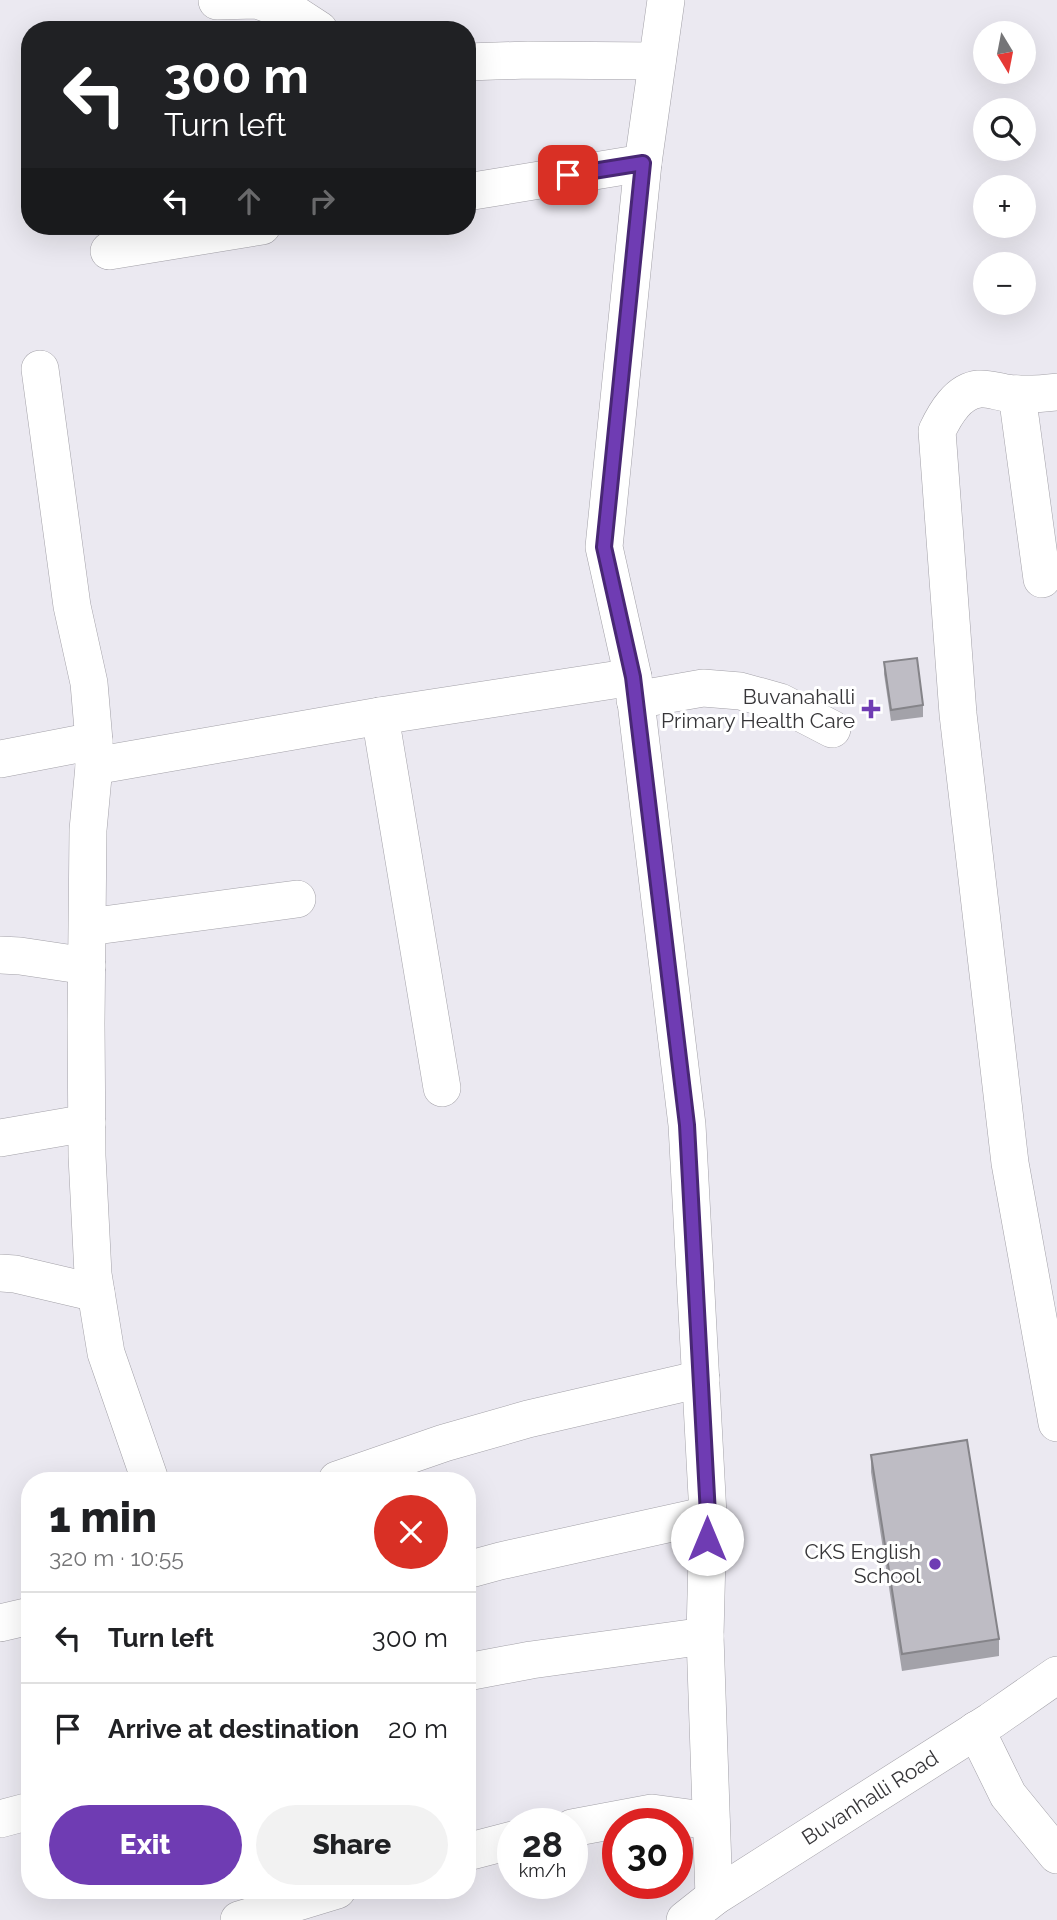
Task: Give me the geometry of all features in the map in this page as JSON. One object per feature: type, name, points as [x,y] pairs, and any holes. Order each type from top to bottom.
[{"type":"street","points":[[217,1],[257,0],[293,13],[305,21]]},
{"type":"street","points":[[666,0],[643,163],[604,547],[634,688],[687,1125],[708,1515],[705,1636],[714,1897]]},
{"type":"street","points":[[476,62],[657,61]]},
{"type":"street","points":[[476,191],[643,163]]},
{"type":"street","points":[[108,251],[207,235]]},
{"type":"street","points":[[40,369],[72,606],[89,683],[94,753],[88,830],[87,966],[87,1123],[93,1274],[106,1353],[147,1472]]},
{"type":"street","points":[[1057,392],[1034,395],[978,389],[959,398],[946,412],[937,430],[958,714],[1010,1163],[1057,1423]]},
{"type":"street","points":[[1017,394],[1042,579]]},
{"type":"street","points":[[0,759],[94,753],[380,716],[634,688],[740,691],[780,702],[832,729]]},
{"type":"street","points":[[380,716],[442,1088]]},
{"type":"street","points":[[88,927],[297,899]]},
{"type":"street","points":[[0,955],[87,966]]},
{"type":"street","points":[[0,1139],[87,1123]]},
{"type":"street","points":[[0,1273],[96,1293]]},
{"type":"street","points":[[360,1472],[444,1443],[528,1419],[701,1379]]},
{"type":"street","points":[[476,1568],[708,1515]]},
{"type":"street","points":[[0,1623],[21,1618]]},
{"type":"street","points":[[476,1670],[705,1636]]},
{"type":"street","name":"Buvanhalli Road","points":[[685,1920],[714,1897],[976,1730],[1057,1675]]},
{"type":"street","points":[[976,1730],[1009,1795],[1057,1855]]},
{"type":"street","points":[[0,1819],[21,1813]]},
{"type":"street","points":[[588,1825],[652,1813],[711,1821]]},
{"type":"street","points":[[476,1850],[497,1844]]},
{"type":"street","points":[[239,1920],[271,1899]]},
{"type":"building","points":[[917,658],[923,705],[891,710],[884,662]]},
{"type":"building","name":"CKS English School","points":[[967,1440],[999,1639],[902,1654],[871,1455]]},
{"type":"place","name":"Buvanahalli Primary Health Care","points":[[871,709]]},
{"type":"place","name":"CKS English School","points":[[935,1564]]},
{"type":"route","points":[[568,175],[643,163],[604,547],[633,677],[687,1125],[708,1515],[707,1539]]}]
